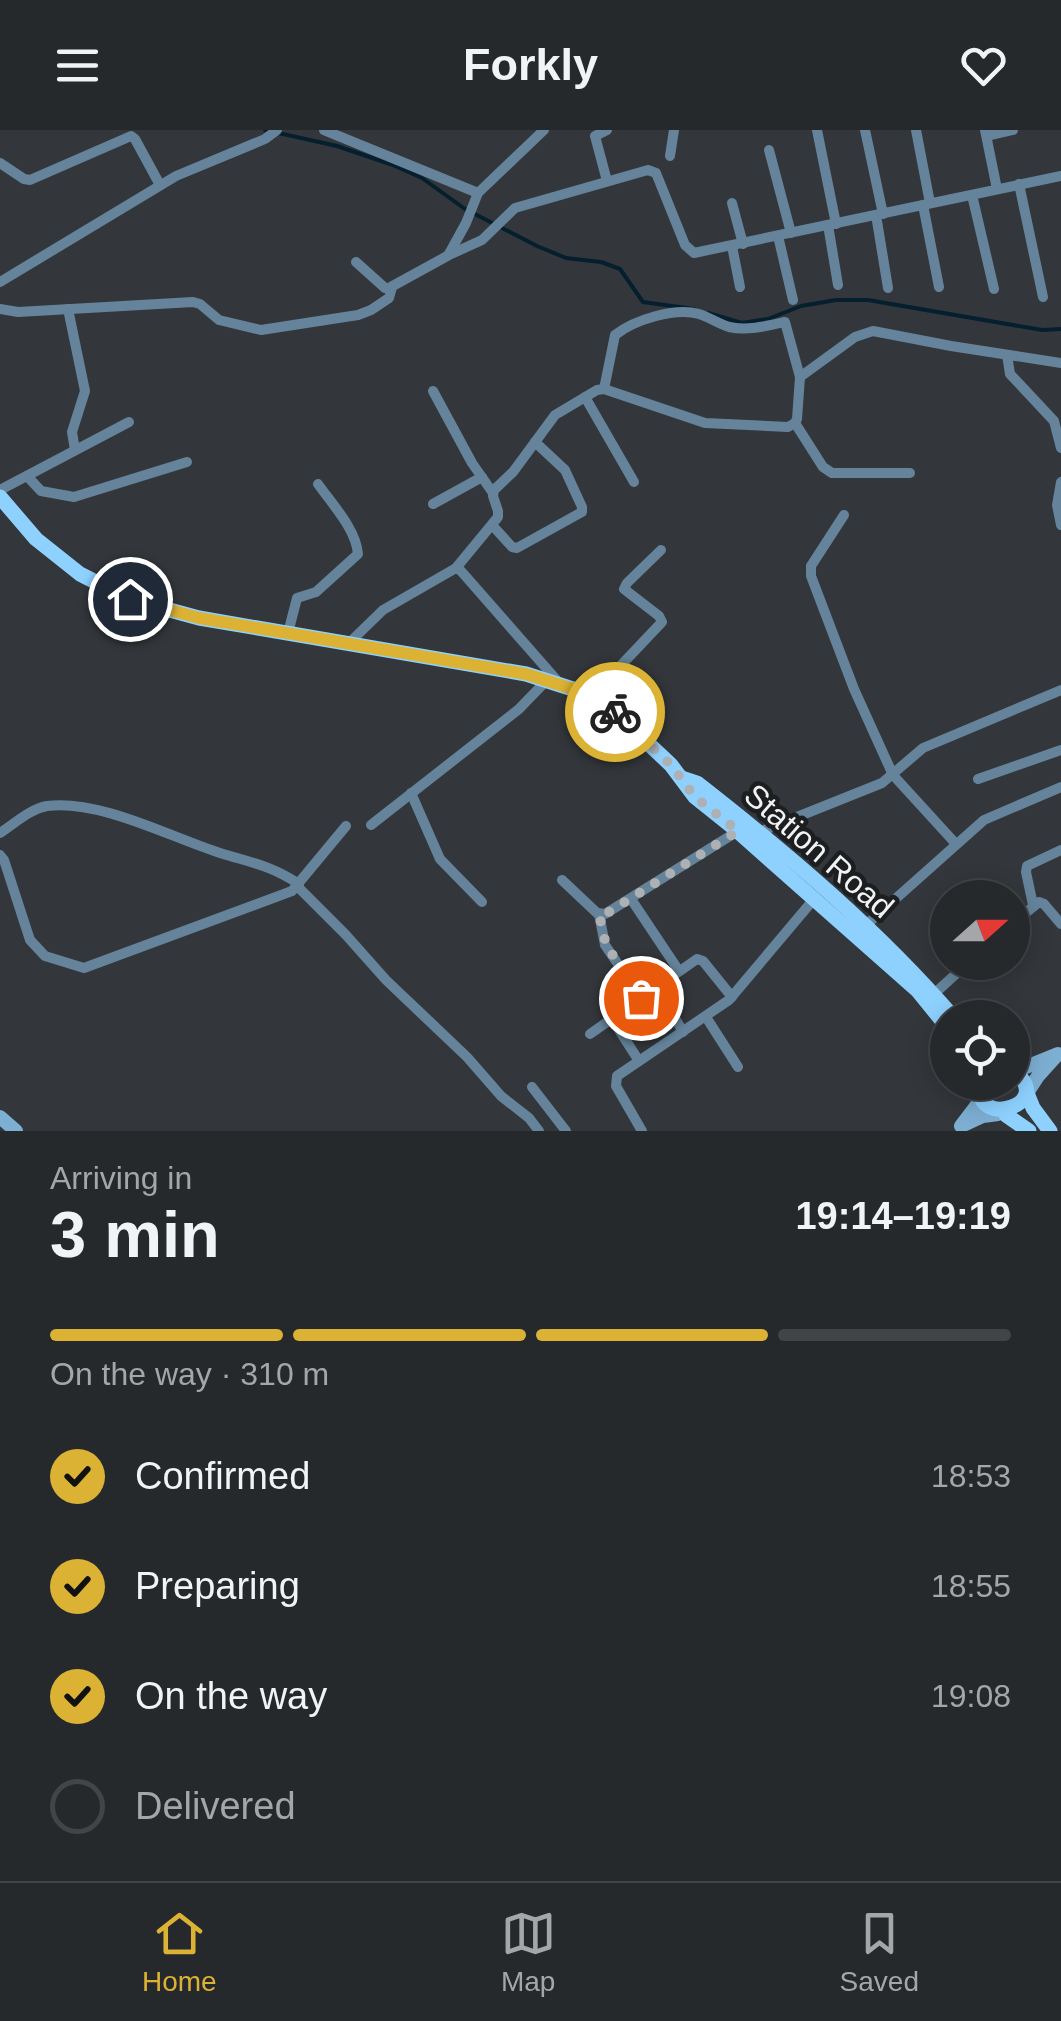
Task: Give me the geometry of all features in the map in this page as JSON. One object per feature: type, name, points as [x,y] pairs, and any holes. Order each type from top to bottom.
[{"type":"main road","name":"Station Road","points":[[0,493],[36,539],[80,574],[130,599],[199,618],[526,674],[590,698],[616,713],[682,778],[699,784],[814,899],[930,1006]]},
{"type":"main road","name":"Station Road","points":[[749,835],[794,860],[939,1000]]},
{"type":"main road","points":[[983,1100],[984,1105],[1029,1131]]},
{"type":"main road","points":[[1002,1114],[1020,1108],[1024,1100]]},
{"type":"main road","points":[[1030,1100],[1050,1131]]},
{"type":"street","points":[[0,282],[176,176],[265,140],[277,130]]},
{"type":"street","points":[[324,130],[478,194]]},
{"type":"street","points":[[448,255],[478,194],[544,130]]},
{"type":"street","points":[[606,130],[595,136],[607,181]]},
{"type":"street","points":[[670,156],[674,130]]},
{"type":"street","points":[[817,130],[838,286]]},
{"type":"street","points":[[865,130],[888,288]]},
{"type":"street","points":[[916,130],[939,288]]},
{"type":"street","points":[[998,189],[986,133],[1014,130]]},
{"type":"street","points":[[0,164],[30,180],[131,136],[160,186]]},
{"type":"street","points":[[770,150],[791,233]]},
{"type":"street","points":[[356,262],[385,288],[392,287],[482,240],[518,207],[653,170],[689,250],[701,252],[1061,176]]},
{"type":"street","points":[[1019,184],[1043,297]]},
{"type":"street","points":[[972,194],[994,289]]},
{"type":"street","points":[[732,203],[740,287]]},
{"type":"street","points":[[778,236],[793,300]]},
{"type":"street","points":[[0,310],[193,302],[219,320],[262,330],[364,314],[390,298],[392,287]]},
{"type":"street","points":[[68,309],[85,392],[72,432],[76,450]]},
{"type":"street","points":[[604,390],[615,334],[630,323],[694,312],[731,328],[759,328],[785,322],[800,377],[795,423],[823,467],[832,473],[910,473]]},
{"type":"street","points":[[800,377],[854,336],[873,331],[1060,363]]},
{"type":"street","points":[[1007,354],[1010,374],[1054,422],[1061,448]]},
{"type":"street","points":[[493,493],[555,415],[600,389],[704,424],[795,423]]},
{"type":"street","points":[[348,644],[383,610],[456,568],[498,513],[493,493],[433,391]]},
{"type":"street","points":[[584,397],[634,482]]},
{"type":"street","points":[[0,493],[130,422]]},
{"type":"street","points":[[492,525],[517,548],[582,512],[565,470],[535,442]]},
{"type":"street","points":[[28,476],[41,491],[74,498],[187,462]]},
{"type":"street","points":[[433,504],[482,477]]},
{"type":"street","points":[[1061,482],[1057,505],[1061,525]]},
{"type":"street","points":[[288,633],[297,598],[316,592],[358,554],[347,525],[318,484]]},
{"type":"street","points":[[844,514],[811,566],[811,576],[854,689],[893,775],[956,844]]},
{"type":"street","points":[[590,698],[662,622],[624,589],[661,550]]},
{"type":"street","points":[[370,826],[554,683],[456,568]]},
{"type":"street","points":[[599,914],[749,835],[882,783],[923,748],[1061,690]]},
{"type":"street","points":[[978,780],[1061,750]]},
{"type":"street","points":[[865,926],[986,818],[1061,787]]},
{"type":"street","points":[[411,794],[444,865],[482,902]]},
{"type":"street","points":[[0,834],[30,812],[44,807],[96,809],[273,868],[301,882],[386,980],[539,1131]]},
{"type":"street","points":[[0,855],[30,940],[45,956],[84,968],[290,892],[346,826]]},
{"type":"street","points":[[1034,905],[1027,866],[1061,850]]},
{"type":"street","points":[[562,880],[599,914],[606,945],[641,998]]},
{"type":"street","points":[[631,899],[678,971]]},
{"type":"street","points":[[642,1131],[615,1082],[617,1076],[732,997],[814,899]]},
{"type":"street","points":[[1030,908],[1038,902],[1044,904],[1061,924]]},
{"type":"street","points":[[590,1034],[695,960],[700,959],[732,997]]},
{"type":"street","points":[[934,994],[949,980]]},
{"type":"street","points":[[656,987],[684,1032]]},
{"type":"street","points":[[706,1016],[738,1067]]},
{"type":"street","points":[[612,1019],[639,1062]]},
{"type":"street","points":[[1030,1065],[1060,1054]]},
{"type":"street","points":[[1030,1088],[1060,1054]]},
{"type":"street","points":[[532,1087],[566,1131]]},
{"type":"street","points":[[957,1128],[978,1100]]},
{"type":"street","points":[[957,1128],[983,1116],[1002,1114]]},
{"type":"street","points":[[0,1117],[16,1131]]},
{"type":"waterway","points":[[265,130],[337,146],[393,165],[422,178],[465,209],[537,246],[566,258],[601,262],[620,269],[643,302],[694,309]]},
{"type":"waterway","points":[[708,313],[742,323],[768,319],[801,306],[868,300],[1042,330],[1061,329]]},
{"type":"way so far","points":[[615,712],[671,765],[695,797],[738,831],[609,912],[599,914],[606,945],[641,998]]},
{"type":"route","points":[[130,599],[199,618],[526,674],[579,691],[615,712]]}]
